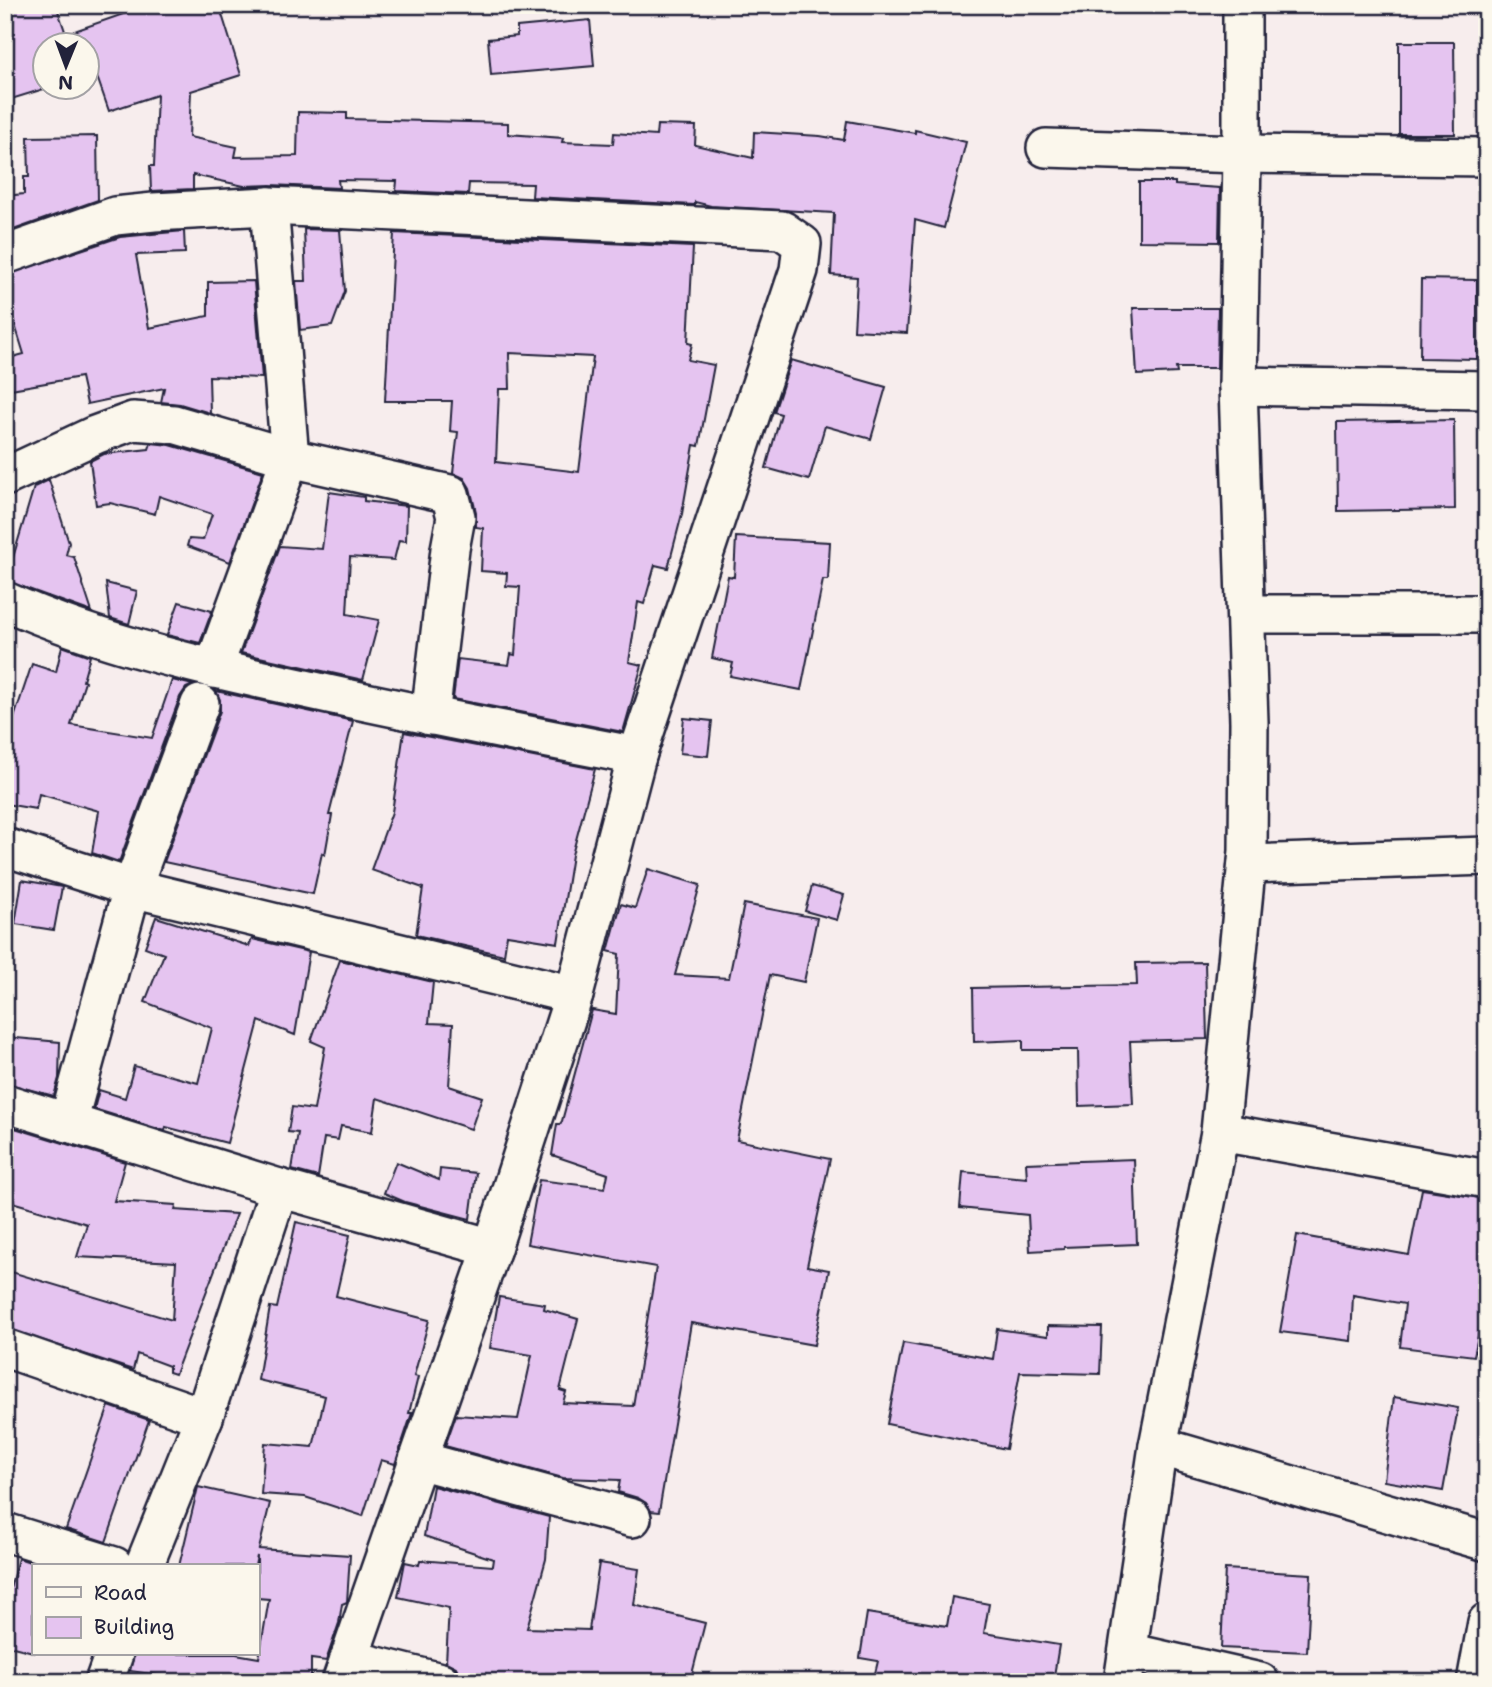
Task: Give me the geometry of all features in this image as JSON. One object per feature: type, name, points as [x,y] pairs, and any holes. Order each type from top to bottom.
[{"type":"street","points":[[1242,5],[1238,386],[1250,722],[1247,864],[1220,1132],[1158,1446],[1126,1667],[1260,1682]]},
{"type":"street","points":[[1046,148],[1487,157]]},
{"type":"street","points":[[213,669],[290,458],[269,206]]},
{"type":"street","points":[[5,256],[115,216],[269,206],[782,230],[802,244],[799,270],[637,757],[574,995],[492,1248],[345,1670],[441,1682]]},
{"type":"street","points":[[1238,386],[1487,390]]},
{"type":"street","points":[[5,477],[95,435],[133,421],[174,424],[290,458],[450,494],[456,517],[430,716]]},
{"type":"street","points":[[5,601],[48,620],[213,669],[637,757]]},
{"type":"street","points":[[1246,614],[1487,614]]},
{"type":"street","points":[[68,1123],[132,888],[200,704]]},
{"type":"street","points":[[5,847],[132,888],[574,995]]},
{"type":"street","points":[[1247,864],[1487,856]]},
{"type":"street","points":[[5,1103],[279,1188],[492,1248]]},
{"type":"street","points":[[1220,1132],[1487,1179]]},
{"type":"street","points":[[145,1564],[204,1417],[279,1188]]},
{"type":"street","points":[[5,1348],[204,1417]]},
{"type":"street","points":[[1158,1446],[1487,1542]]},
{"type":"street","points":[[418,1461],[632,1518]]},
{"type":"street","points":[[5,1532],[108,1564]]},
{"type":"street","points":[[1476,1682],[1487,1622]]},
{"type":"street","points":[[104,1682],[113,1656]]},
{"type":"building","points":[[5,5],[56,5],[65,32],[32,32],[32,93],[5,101]]},
{"type":"building","points":[[149,5],[219,5],[241,75],[191,91],[189,137],[237,147],[235,157],[297,156],[298,112],[347,113],[347,119],[508,123],[508,134],[563,138],[562,142],[613,144],[614,133],[656,136],[657,125],[696,126],[695,145],[753,158],[754,132],[844,140],[847,121],[915,133],[915,130],[966,142],[944,228],[915,220],[907,333],[854,330],[857,277],[831,275],[834,213],[711,206],[695,202],[695,205],[532,197],[533,184],[469,183],[468,194],[396,191],[397,181],[338,180],[339,188],[244,186],[193,175],[193,189],[151,191],[150,166],[154,166],[157,95],[109,111],[102,91],[102,32],[72,32]]},
{"type":"building","points":[[590,20],[594,66],[491,75],[488,39],[517,36],[517,27]]},
{"type":"building","points":[[1399,42],[1454,42],[1455,134],[1399,134]]},
{"type":"building","points":[[97,136],[98,200],[5,233],[5,196],[24,194],[24,177],[29,177],[28,137]]},
{"type":"building","points":[[1139,182],[1175,182],[1175,185],[1220,188],[1219,242],[1139,241]]},
{"type":"building","points":[[304,229],[340,230],[345,291],[332,326],[300,330],[296,281],[306,281]]},
{"type":"building","points":[[184,231],[185,253],[136,255],[149,328],[208,316],[208,282],[254,281],[262,378],[209,376],[210,413],[180,404],[161,402],[164,388],[87,404],[81,377],[5,390],[5,359],[24,354],[5,292],[5,275],[120,237]]},
{"type":"building","points":[[394,233],[693,247],[688,343],[692,344],[688,360],[714,365],[699,446],[694,445],[682,514],[668,568],[655,565],[644,604],[638,602],[629,662],[642,665],[623,732],[453,699],[458,659],[509,665],[511,654],[515,655],[520,587],[506,586],[507,573],[481,571],[483,528],[476,527],[476,512],[470,488],[464,478],[453,473],[458,432],[450,431],[452,401],[385,401]],"holes":[[[509,353],[593,357],[579,472],[496,462],[499,389],[510,389]]]},
{"type":"building","points":[[1421,279],[1477,280],[1477,359],[1420,358]]},
{"type":"building","points":[[1133,308],[1218,308],[1217,368],[1176,368],[1177,373],[1137,375]]},
{"type":"building","points":[[791,360],[886,387],[871,439],[825,426],[809,480],[766,468],[781,414],[774,412]]},
{"type":"building","points":[[1454,420],[1455,509],[1338,511],[1337,422]]},
{"type":"building","points":[[151,443],[170,445],[263,472],[230,562],[187,546],[189,539],[203,540],[212,514],[159,496],[155,514],[110,503],[96,505],[90,461],[104,454],[149,449]]},
{"type":"building","points":[[49,480],[69,543],[66,555],[74,557],[92,612],[6,581],[34,487]]},
{"type":"building","points":[[329,492],[364,497],[364,501],[407,506],[406,541],[399,540],[394,560],[350,557],[347,614],[379,620],[363,680],[241,653],[280,546],[322,549]]},
{"type":"building","points":[[736,537],[830,542],[828,580],[823,580],[801,690],[730,676],[733,663],[712,658],[728,576],[734,577]]},
{"type":"building","points":[[106,583],[137,591],[129,624],[110,618]]},
{"type":"building","points":[[179,602],[212,611],[200,643],[167,635]]},
{"type":"building","points":[[62,646],[90,656],[71,725],[152,738],[172,680],[193,685],[186,688],[180,697],[119,862],[92,853],[99,811],[39,794],[36,809],[5,804],[5,779],[14,718],[32,664],[56,672]]},
{"type":"building","points":[[216,691],[353,721],[329,815],[332,815],[325,855],[322,853],[313,894],[164,862],[220,711],[220,700]]},
{"type":"building","points":[[684,718],[712,721],[708,756],[680,753]]},
{"type":"building","points":[[404,732],[595,769],[572,855],[558,943],[507,935],[504,955],[416,935],[423,888],[371,870],[392,812]]},
{"type":"building","points":[[648,869],[700,885],[675,975],[729,978],[744,904],[817,918],[804,982],[770,975],[737,1140],[830,1159],[807,1266],[829,1270],[814,1345],[691,1323],[659,1512],[651,1511],[646,1503],[638,1498],[618,1492],[620,1480],[563,1478],[445,1446],[456,1415],[518,1419],[532,1355],[490,1348],[499,1297],[545,1304],[544,1309],[578,1319],[560,1390],[566,1392],[563,1403],[633,1406],[656,1267],[527,1244],[539,1180],[605,1188],[608,1174],[552,1155],[557,1124],[562,1121],[592,1010],[616,1014],[619,954],[608,951],[621,904],[635,908]]},
{"type":"building","points":[[22,880],[62,887],[54,930],[15,924]]},
{"type":"building","points":[[812,886],[844,895],[837,920],[805,911]]},
{"type":"building","points":[[156,917],[249,946],[252,939],[309,952],[295,1035],[259,1021],[227,1143],[166,1127],[165,1131],[94,1109],[99,1090],[125,1098],[134,1066],[198,1083],[212,1028],[145,1002],[164,954],[145,947]]},
{"type":"building","points":[[340,960],[433,982],[429,1023],[453,1024],[449,1086],[482,1097],[471,1129],[377,1098],[372,1132],[341,1126],[338,1140],[324,1138],[318,1177],[292,1170],[298,1133],[288,1132],[292,1107],[314,1110],[325,1047],[311,1041]]},
{"type":"building","points":[[1205,962],[1207,1039],[1130,1041],[1133,1104],[1079,1106],[1078,1050],[1023,1050],[1023,1040],[974,1042],[973,988],[1137,985],[1136,963]]},
{"type":"building","points":[[5,1037],[60,1042],[59,1078],[54,1096],[5,1083]]},
{"type":"building","points":[[5,1125],[125,1162],[114,1201],[176,1205],[175,1210],[236,1214],[175,1374],[169,1372],[169,1366],[137,1354],[133,1370],[5,1328],[5,1270],[172,1320],[176,1262],[77,1257],[87,1224],[5,1200]]},
{"type":"building","points":[[1134,1159],[1137,1244],[1030,1251],[1028,1215],[960,1208],[963,1172],[1027,1178],[1026,1163]]},
{"type":"building","points":[[396,1162],[439,1180],[440,1169],[476,1173],[470,1219],[405,1202],[384,1193]]},
{"type":"building","points":[[1422,1189],[1487,1199],[1487,1290],[1474,1356],[1400,1347],[1405,1304],[1353,1295],[1351,1341],[1280,1332],[1297,1235],[1409,1255]]},
{"type":"building","points":[[296,1222],[350,1235],[336,1296],[429,1320],[414,1376],[418,1377],[409,1413],[412,1413],[395,1464],[381,1460],[363,1516],[305,1497],[261,1494],[265,1443],[313,1447],[325,1396],[258,1380],[270,1307],[277,1308]]},
{"type":"building","points":[[1048,1326],[1102,1327],[1100,1374],[1020,1372],[1006,1449],[887,1424],[903,1343],[993,1359],[997,1329],[1048,1336]]},
{"type":"building","points":[[1394,1397],[1458,1408],[1443,1491],[1384,1481]]},
{"type":"building","points":[[109,1406],[149,1420],[106,1542],[66,1529]]},
{"type":"building","points":[[433,1486],[549,1517],[546,1559],[527,1628],[589,1630],[599,1563],[639,1569],[634,1605],[705,1623],[690,1682],[517,1682],[461,1678],[456,1667],[446,1662],[449,1608],[398,1597],[405,1562],[419,1565],[420,1560],[492,1566],[493,1559],[424,1536]]},
{"type":"building","points":[[198,1487],[270,1503],[259,1549],[350,1555],[347,1602],[342,1604],[339,1623],[326,1661],[311,1659],[311,1682],[208,1682],[130,1671],[134,1656],[259,1658],[269,1599],[259,1598],[257,1556],[255,1564],[179,1564]]},
{"type":"building","points":[[18,1558],[33,1563],[32,1652],[5,1645],[5,1608]]},
{"type":"building","points":[[1225,1569],[1311,1574],[1307,1652],[1221,1648]]},
{"type":"building","points":[[952,1597],[989,1604],[984,1633],[1059,1645],[1053,1682],[873,1682],[878,1661],[860,1658],[867,1613],[947,1626]]}]
